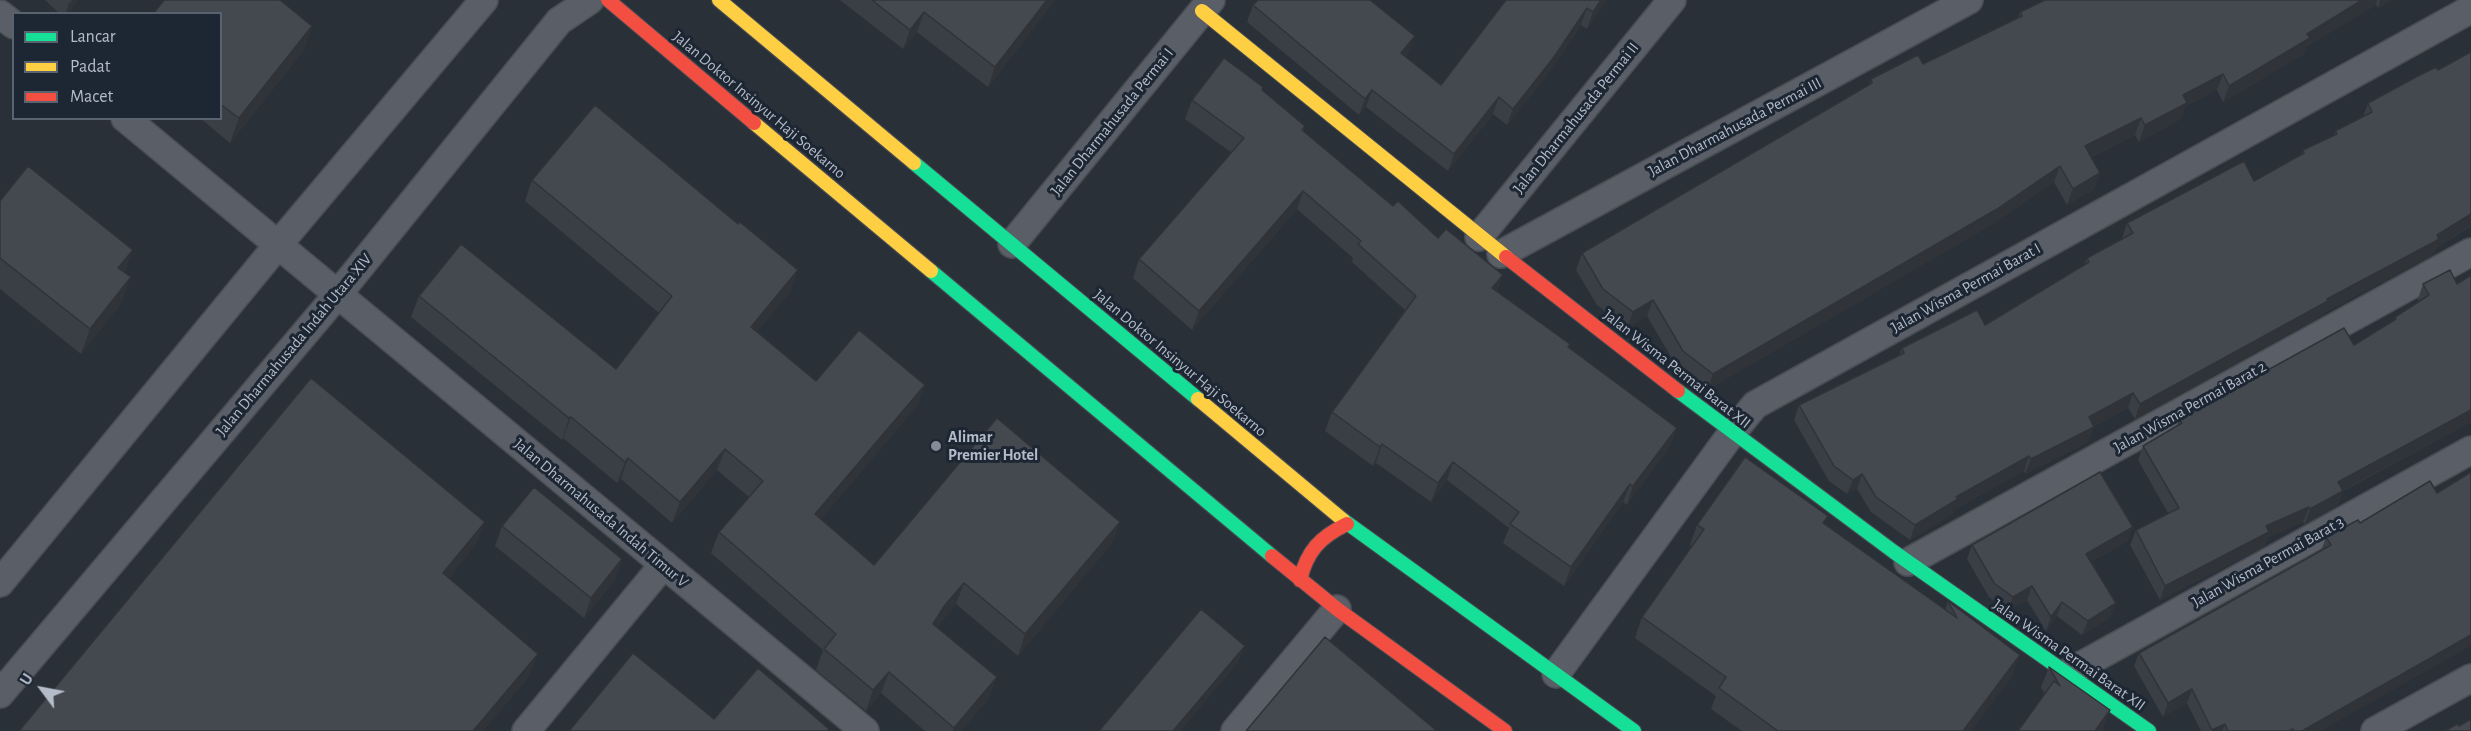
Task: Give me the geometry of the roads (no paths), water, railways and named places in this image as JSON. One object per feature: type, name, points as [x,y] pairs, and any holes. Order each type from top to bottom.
[{"type":"main road","name":"Jalan Doktor Insinyur Haji Soekarno","points":[[608,0],[1300,580],[1336,609],[1505,731]]},
{"type":"main road","name":"Jalan Doktor Insinyur Haji Soekarno","points":[[719,0],[1347,524],[1634,731]]},
{"type":"main road","name":"Jalan Wisma Permai Barat XII","points":[[1207,6],[1479,237],[1732,433],[1908,562],[2149,731]]},
{"type":"main road","points":[[1300,580],[1304,562],[1314,544],[1329,532],[1347,524]]},
{"type":"street","points":[[0,583],[277,246],[484,0]]},
{"type":"street","name":"Jalan Dharmahusada Indah Utara XIV","points":[[0,694],[338,294],[559,21],[590,0]]},
{"type":"street","name":"Jalan Dharmahusada Permai II","points":[[1479,237],[1672,0]]},
{"type":"street","name":"Jalan Dharmahusada Permai III","points":[[1501,254],[1969,0]]},
{"type":"street","name":"Jalan Dharmahusada Permai I","points":[[1012,244],[1207,6]]},
{"type":"street","name":"Jalan Wisma Permai Barat I","points":[[1556,674],[1732,433],[1755,405],[2471,9]]},
{"type":"street","points":[[0,14],[12,23]]},
{"type":"street","name":"Jalan Dharmahusada Indah Timur V","points":[[127,120],[865,731]]},
{"type":"street","name":"Jalan Wisma Permai Barat 2","points":[[1908,562],[2471,252]]},
{"type":"street","name":"Jalan Wisma Permai Barat 3","points":[[2066,674],[2471,450]]},
{"type":"street","points":[[526,731],[664,564]]},
{"type":"street","points":[[1235,731],[1336,609]]},
{"type":"street","points":[[2375,731],[2471,678]]},
{"type":"place","name":"Alimar Premier Hotel","points":[[936,446]]}]
